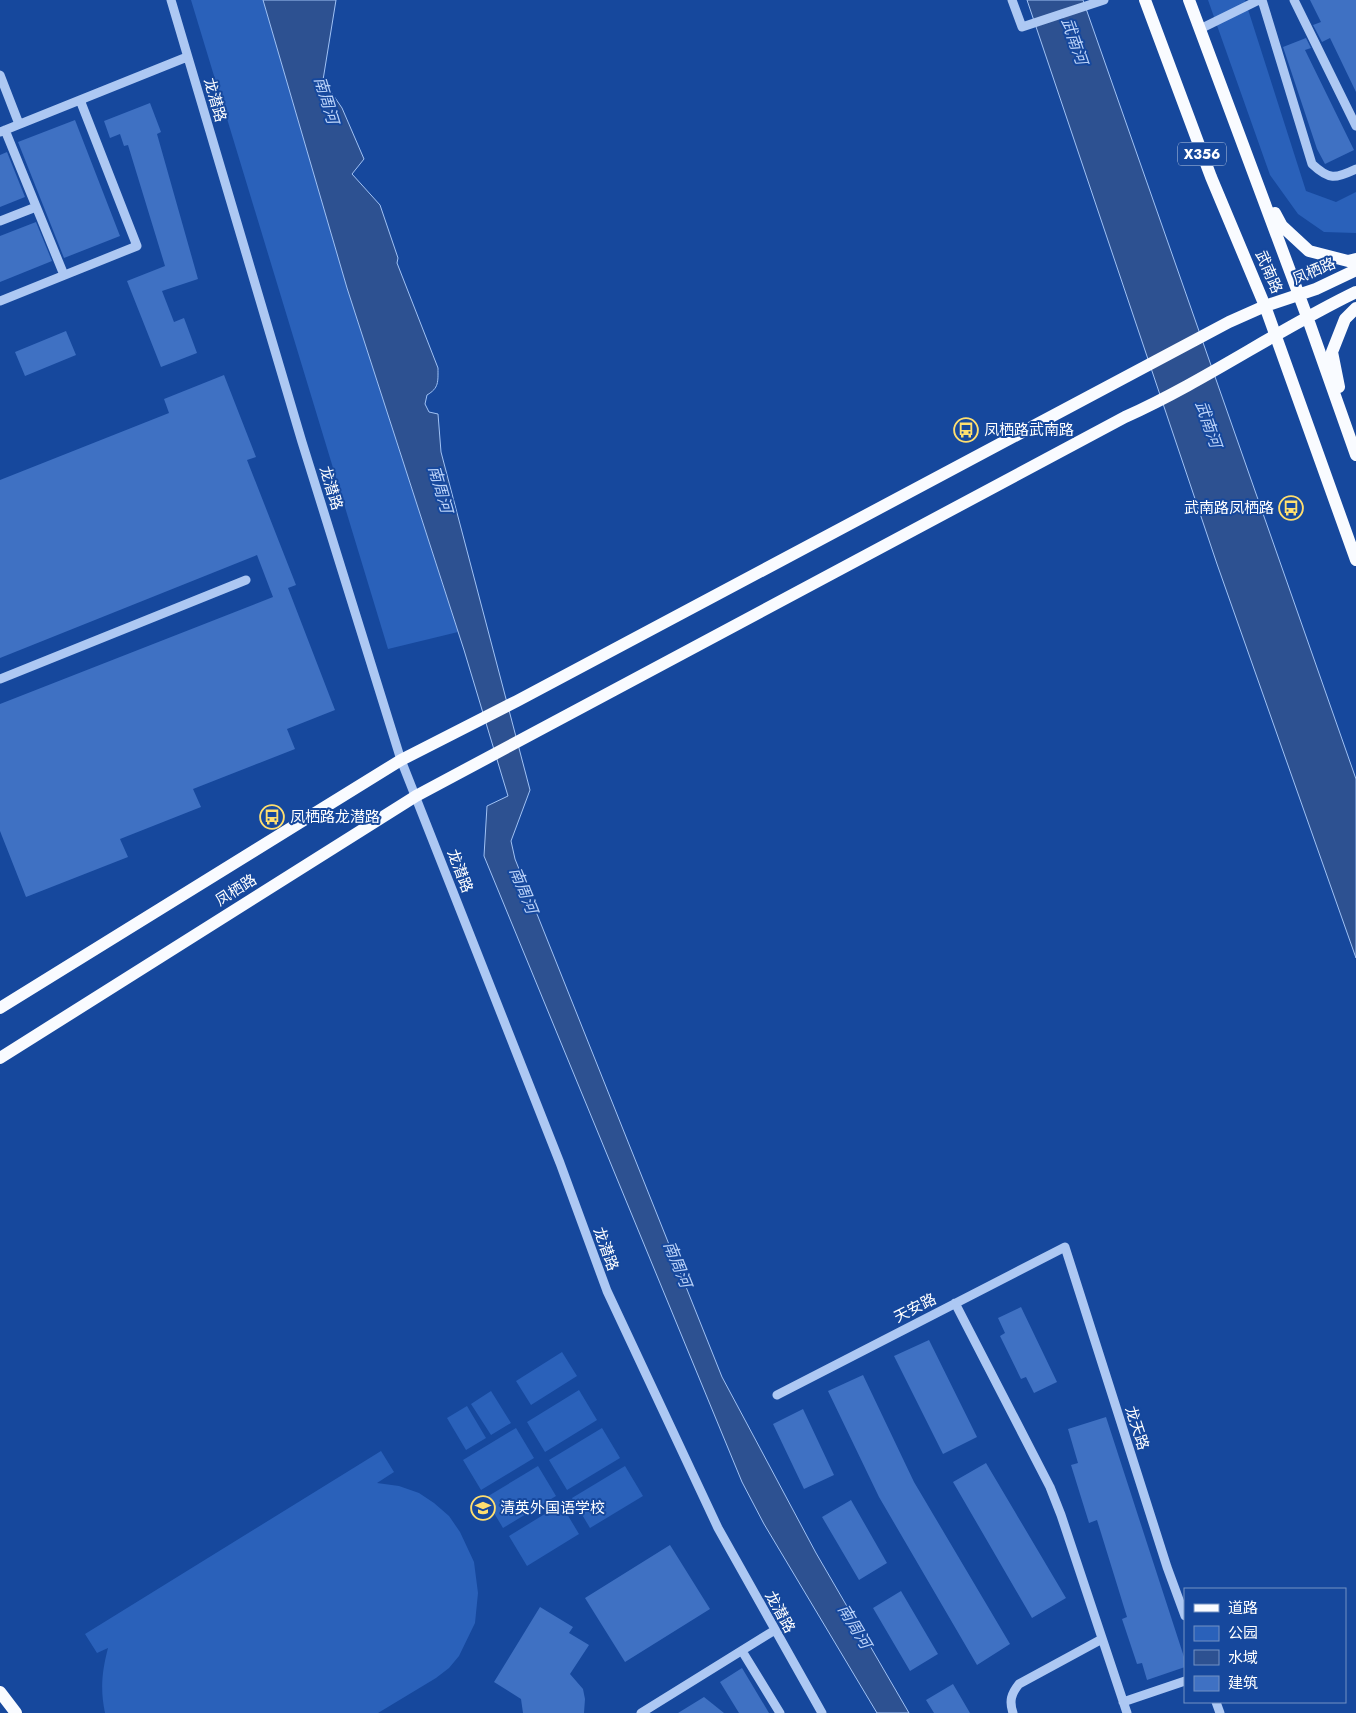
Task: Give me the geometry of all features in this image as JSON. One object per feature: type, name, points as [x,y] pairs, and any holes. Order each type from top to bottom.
[{"type":"main road","name":"武南路","points":[[1145,0],[1210,177],[1265,306],[1356,560]]},
{"type":"main road","name":"武南路","points":[[1189,0],[1307,317],[1356,455]]},
{"type":"main road","points":[[1257,182],[1282,226],[1309,251],[1348,261],[1356,259]]},
{"type":"main road","name":"凤栖路","points":[[0,1008],[401,760],[517,701],[1229,322],[1265,306],[1299,296],[1356,270]]},
{"type":"main road","points":[[1276,336],[1307,317],[1356,292]]},
{"type":"main road","points":[[1347,431],[1332,352],[1345,318],[1356,308]]},
{"type":"main road","name":"凤栖路","points":[[0,1058],[416,796],[493,753],[1116,421],[1237,360],[1276,336]]},
{"type":"main road","points":[[0,1692],[16,1713]]},
{"type":"street","name":"龙潜路","points":[[171,0],[299,433],[401,760],[560,1163],[607,1291],[718,1528],[822,1713]]},
{"type":"street","points":[[1012,0],[1022,27],[1104,0]]},
{"type":"street","points":[[1200,29],[1261,0],[1312,164],[1324,175],[1339,177],[1356,168]]},
{"type":"street","points":[[1294,0],[1356,126]]},
{"type":"street","points":[[64,275],[3,131],[188,57]]},
{"type":"street","points":[[0,75],[19,124]]},
{"type":"street","points":[[0,301],[137,246],[80,100]]},
{"type":"street","points":[[0,221],[36,206]]},
{"type":"street","points":[[0,678],[246,580]]},
{"type":"street","name":"天安路","points":[[777,1395],[1065,1247]]},
{"type":"street","name":"龙天路","points":[[1065,1247],[1166,1567],[1184,1613]]},
{"type":"street","points":[[955,1303],[1050,1487],[1127,1713]]},
{"type":"street","points":[[641,1713],[775,1630]]},
{"type":"street","points":[[1013,1713],[1010,1704],[1012,1693],[1019,1684],[1102,1639]]},
{"type":"street","points":[[742,1651],[780,1713]]},
{"type":"street","points":[[1123,1702],[1184,1681]]},
{"type":"green space","points":[[191,0],[263,0],[347,288],[458,632],[388,649]]},
{"type":"green space","points":[[1208,0],[1245,0],[1306,191],[1336,202],[1356,192],[1356,233],[1324,232],[1298,214],[1270,175]]},
{"type":"green space","points":[[562,1352],[577,1376],[531,1405],[516,1381]]},
{"type":"green space","points":[[579,1390],[597,1420],[545,1452],[527,1422]]},
{"type":"green space","points":[[491,1391],[511,1423],[491,1435],[471,1404]]},
{"type":"green space","points":[[467,1406],[486,1438],[466,1450],[447,1418]]},
{"type":"green space","points":[[516,1428],[534,1458],[481,1490],[463,1460]]},
{"type":"green space","points":[[602,1428],[620,1458],[567,1490],[549,1460]]},
{"type":"green space","points":[[381,1451],[394,1472],[377,1483],[399,1486],[419,1493],[434,1503],[449,1516],[460,1532],[474,1562],[478,1593],[475,1623],[459,1656],[449,1668],[378,1713],[105,1713],[102,1680],[108,1648],[97,1653],[85,1634]]},
{"type":"green space","points":[[538,1466],[556,1496],[503,1528],[485,1498]]},
{"type":"green space","points":[[625,1466],[643,1496],[590,1528],[572,1498]]},
{"type":"green space","points":[[561,1504],[579,1534],[527,1566],[509,1536]]},
{"type":"water","name":"南周河","points":[[263,0],[336,0],[323,80],[342,108],[364,159],[352,174],[380,205],[398,258],[397,263],[438,368],[437,384],[434,390],[427,395],[425,404],[429,412],[438,414],[441,452],[530,790],[511,841],[515,859],[722,1377],[816,1553],[909,1713],[877,1713],[764,1524],[742,1482],[484,856],[487,806],[508,796],[464,650],[347,288]]},
{"type":"water","name":"武南河","points":[[1027,0],[1083,0],[1356,779],[1356,958],[1217,564]]},
{"type":"building","points":[[1310,0],[1356,0],[1356,92],[1330,38],[1322,42],[1313,25],[1321,22]]},
{"type":"building","points":[[1306,38],[1311,48],[1305,50],[1354,150],[1325,164],[1317,149],[1283,47]]},
{"type":"building","points":[[150,103],[161,132],[157,134],[198,279],[162,291],[174,322],[184,318],[197,353],[161,367],[127,281],[165,266],[128,145],[124,146],[120,134],[110,138],[104,121]]},
{"type":"building","points":[[75,120],[120,236],[64,258],[18,142]]},
{"type":"building","points":[[7,152],[25,197],[0,207],[0,155]]},
{"type":"building","points":[[36,222],[52,261],[0,282],[0,236]]},
{"type":"building","points":[[66,331],[76,355],[25,376],[15,352]]},
{"type":"building","points":[[224,375],[256,457],[247,460],[296,585],[288,588],[335,710],[287,729],[295,749],[193,789],[201,807],[120,839],[128,857],[26,897],[0,831],[0,704],[273,597],[257,555],[0,658],[0,480],[169,413],[164,399]]},
{"type":"building","points":[[1021,1307],[1057,1382],[1034,1393],[1026,1377],[1021,1379],[1000,1336],[1005,1333],[998,1318]]},
{"type":"building","points":[[929,1340],[977,1437],[943,1454],[894,1356]]},
{"type":"building","points":[[863,1375],[914,1482],[1010,1644],[977,1665],[879,1497],[828,1391]]},
{"type":"building","points":[[803,1409],[834,1475],[804,1489],[773,1424]]},
{"type":"building","points":[[1106,1417],[1184,1657],[1184,1667],[1147,1680],[1142,1663],[1137,1664],[1122,1619],[1127,1617],[1097,1520],[1089,1523],[1071,1465],[1078,1463],[1068,1429]]},
{"type":"building","points":[[986,1463],[1066,1598],[1032,1618],[953,1482]]},
{"type":"building","points":[[851,1500],[887,1563],[859,1580],[822,1517]]},
{"type":"building","points":[[670,1545],[710,1609],[625,1662],[585,1598]]},
{"type":"building","points":[[901,1591],[938,1654],[910,1671],[873,1608]]},
{"type":"building","points":[[540,1607],[573,1627],[569,1633],[589,1645],[570,1674],[583,1689],[585,1699],[584,1713],[523,1713],[521,1699],[494,1682]]},
{"type":"building","points":[[742,1668],[769,1713],[739,1713],[720,1682]]},
{"type":"building","points":[[953,1684],[970,1713],[934,1713],[926,1700]]},
{"type":"building","points":[[704,1697],[724,1713],[678,1713]]},
{"type":"place","name":"凤栖路武南路","points":[[966,430]]},
{"type":"place","name":"武南路凤栖路","points":[[1291,508]]},
{"type":"place","name":"凤栖路龙潜路","points":[[272,817]]},
{"type":"place","name":"清英外国语学校","points":[[483,1508]]}]
